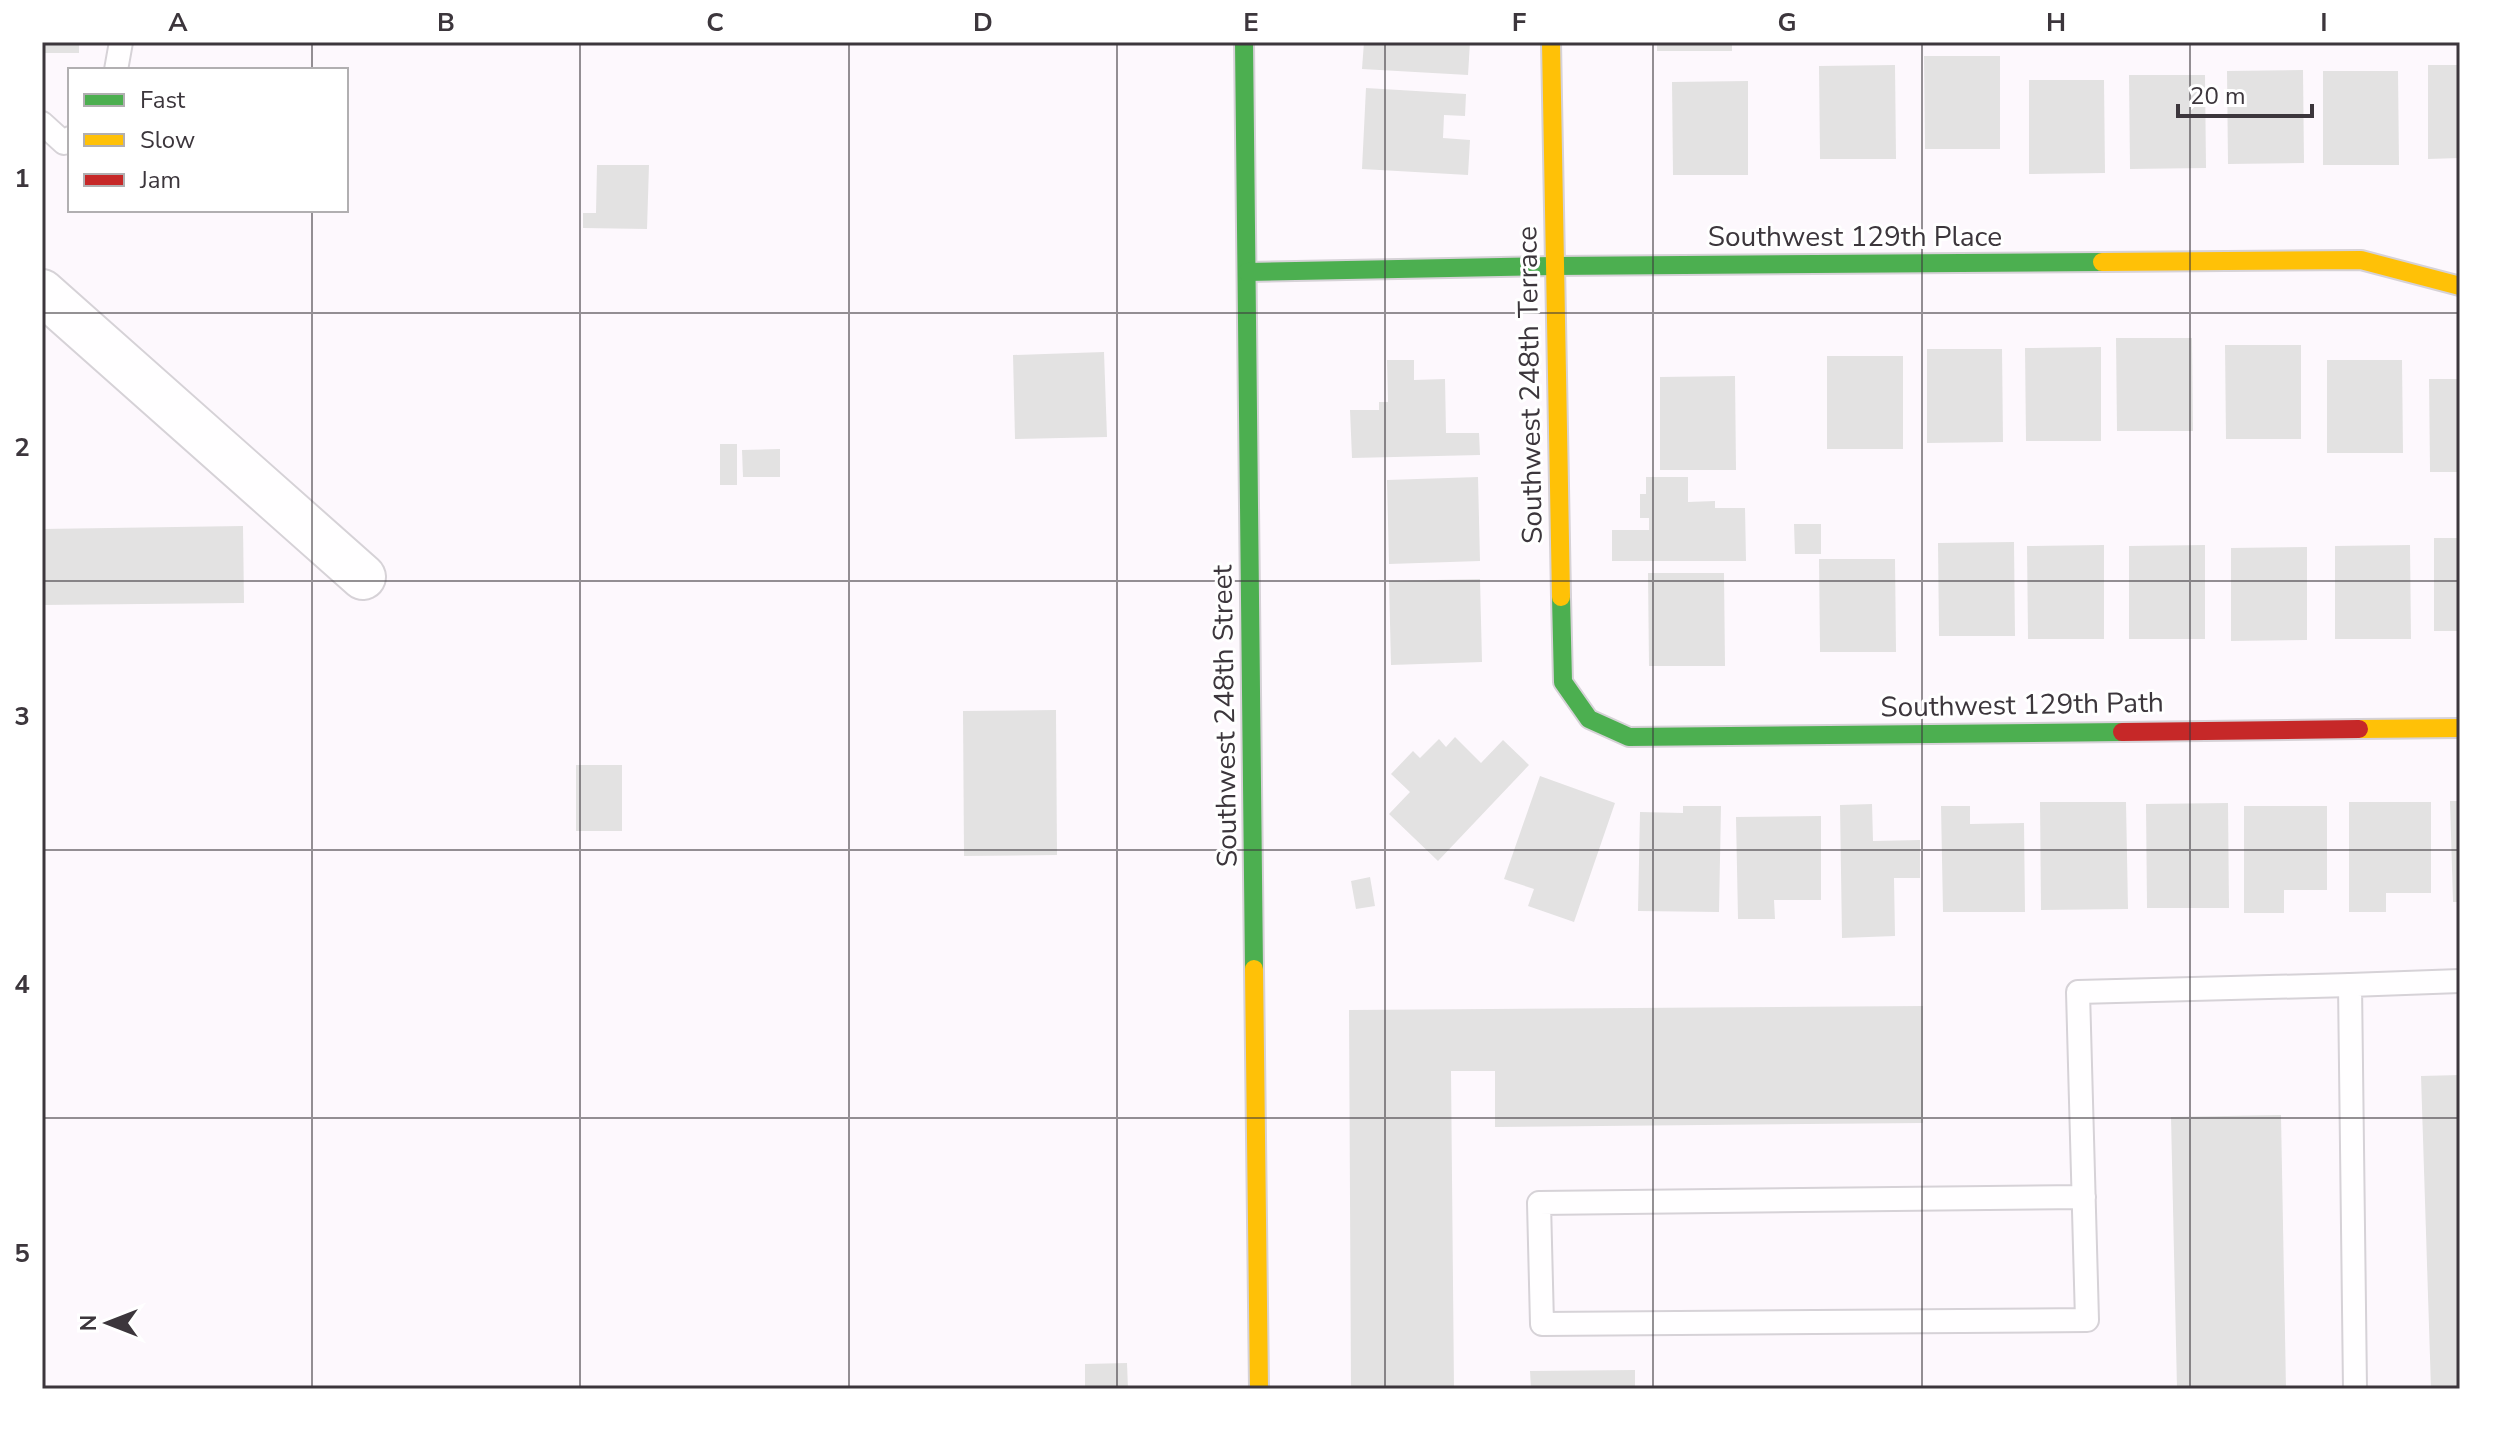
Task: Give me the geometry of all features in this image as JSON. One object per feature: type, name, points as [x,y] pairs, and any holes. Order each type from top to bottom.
[{"type":"street","name":"Southwest 248th Street","points":[[1244,42],[1259,1389]]},
{"type":"street","name":"Southwest 248th Terrace","points":[[1551,42],[1563,682],[1589,719]]},
{"type":"street","name":"Southwest 129th Place","points":[[1247,272],[1554,266],[2361,260],[2460,286]]},
{"type":"street","points":[[42,292],[363,577]]},
{"type":"street","name":"Southwest 129th Path","points":[[1589,719],[1629,737],[2460,728]]},
{"type":"lane","points":[[116,68],[121,42]]},
{"type":"lane","points":[[42,123],[64,143],[68,140]]},
{"type":"lane","points":[[2084,1197],[1539,1203],[1542,1324],[2087,1320],[2084,1197],[2078,992],[2460,981]]},
{"type":"lane","points":[[2350,985],[2355,1389]]},
{"type":"building","points":[[42,42],[79,42],[79,53],[42,53]]},
{"type":"building","points":[[1364,42],[1470,42],[1468,75],[1362,69]]},
{"type":"building","points":[[1657,42],[1732,42],[1732,51],[1657,51]]},
{"type":"building","points":[[1924,56],[2000,56],[2000,149],[1925,149]]},
{"type":"building","points":[[1895,65],[1896,159],[1820,159],[1819,66]]},
{"type":"building","points":[[2428,65],[2460,65],[2460,158],[2428,159]]},
{"type":"building","points":[[2303,70],[2304,163],[2228,164],[2227,71]]},
{"type":"building","points":[[2323,71],[2398,71],[2399,165],[2323,165]]},
{"type":"building","points":[[2129,75],[2205,75],[2206,168],[2130,169]]},
{"type":"building","points":[[2029,80],[2104,80],[2105,173],[2029,174]]},
{"type":"building","points":[[1748,81],[1748,175],[1673,175],[1672,82]]},
{"type":"building","points":[[1366,88],[1466,94],[1465,116],[1444,115],[1443,138],[1470,140],[1468,175],[1362,169]]},
{"type":"building","points":[[597,165],[649,165],[647,229],[583,228],[583,213],[596,213]]},
{"type":"building","points":[[2116,338],[2192,338],[2193,431],[2117,431]]},
{"type":"building","points":[[2225,345],[2301,345],[2301,439],[2226,439]]},
{"type":"building","points":[[2101,347],[2101,441],[2026,441],[2025,348]]},
{"type":"building","points":[[1927,349],[2002,349],[2003,442],[1927,443]]},
{"type":"building","points":[[1104,352],[1107,437],[1015,439],[1013,355]]},
{"type":"building","points":[[1827,356],[1903,356],[1903,449],[1827,449]]},
{"type":"building","points":[[1387,360],[1414,360],[1414,380],[1445,379],[1446,433],[1479,433],[1480,455],[1352,458],[1350,410],[1379,410],[1379,402],[1388,402]]},
{"type":"building","points":[[2327,360],[2402,360],[2403,453],[2327,453]]},
{"type":"building","points":[[1735,376],[1736,470],[1660,470],[1660,377]]},
{"type":"building","points":[[2429,379],[2460,379],[2460,472],[2430,472]]},
{"type":"building","points":[[720,444],[737,444],[737,485],[720,485]]},
{"type":"building","points":[[780,449],[780,477],[743,477],[742,450]]},
{"type":"building","points":[[1478,477],[1480,561],[1389,564],[1387,480]]},
{"type":"building","points":[[1646,477],[1688,477],[1688,502],[1715,501],[1715,508],[1745,508],[1746,561],[1612,561],[1612,530],[1649,530],[1649,518],[1640,518],[1640,494],[1646,494]]},
{"type":"building","points":[[1794,524],[1821,524],[1821,554],[1795,554]]},
{"type":"building","points":[[243,526],[244,603],[42,605],[42,529]]},
{"type":"building","points":[[2434,538],[2460,538],[2460,631],[2434,631]]},
{"type":"building","points":[[2014,542],[2015,636],[1939,636],[1938,543]]},
{"type":"building","points":[[2104,545],[2104,639],[2028,639],[2027,546]]},
{"type":"building","points":[[2205,545],[2205,639],[2129,639],[2129,546]]},
{"type":"building","points":[[2410,545],[2411,639],[2335,639],[2335,546]]},
{"type":"building","points":[[2307,547],[2307,640],[2231,641],[2231,548]]},
{"type":"building","points":[[1819,559],[1895,559],[1896,652],[1820,652]]},
{"type":"building","points":[[1648,573],[1724,573],[1725,666],[1649,666]]},
{"type":"building","points":[[1480,579],[1482,662],[1391,665],[1389,581]]},
{"type":"building","points":[[1056,710],[1057,855],[964,856],[963,711]]},
{"type":"building","points":[[1455,737],[1481,763],[1503,740],[1529,765],[1438,861],[1389,814],[1410,792],[1391,774],[1413,751],[1420,758],[1439,739],[1446,747]]},
{"type":"building","points":[[576,765],[622,765],[622,831],[576,831]]},
{"type":"building","points":[[1540,776],[1615,803],[1574,922],[1528,906],[1534,889],[1504,879]]},
{"type":"building","points":[[2450,801],[2460,801],[2460,902],[2453,902]]},
{"type":"building","points":[[2040,802],[2126,802],[2128,909],[2041,910]]},
{"type":"building","points":[[2349,802],[2431,802],[2431,893],[2386,893],[2386,912],[2349,912]]},
{"type":"building","points":[[2228,803],[2229,908],[2147,908],[2146,804]]},
{"type":"building","points":[[1872,804],[1873,841],[1920,840],[1920,878],[1894,878],[1895,936],[1842,938],[1840,805]]},
{"type":"building","points":[[1683,806],[1721,806],[1719,912],[1638,911],[1640,812],[1683,813]]},
{"type":"building","points":[[1941,806],[1970,806],[1970,824],[2024,823],[2025,912],[1943,912]]},
{"type":"building","points":[[2244,806],[2327,806],[2327,890],[2284,890],[2284,913],[2244,913]]},
{"type":"building","points":[[1821,816],[1821,900],[1774,900],[1775,919],[1738,919],[1736,817]]},
{"type":"building","points":[[1370,877],[1375,906],[1356,909],[1351,881]]},
{"type":"building","points":[[1923,1006],[1923,1123],[1495,1127],[1495,1071],[1451,1071],[1454,1389],[1351,1389],[1349,1010]]},
{"type":"building","points":[[2460,1075],[2460,1389],[2431,1389],[2421,1076]]},
{"type":"building","points":[[2281,1115],[2286,1389],[2177,1389],[2171,1117]]},
{"type":"building","points":[[1127,1363],[1128,1389],[1085,1389],[1085,1364]]},
{"type":"building","points":[[1635,1370],[1635,1389],[1531,1389],[1530,1371]]},
{"type":"traffic: fast","points":[[1244,42],[1254,969]]},
{"type":"traffic: fast","points":[[1247,272],[1554,266],[2102,262]]},
{"type":"traffic: fast","points":[[1561,597],[1563,682],[1589,719],[1629,737],[2122,732]]},
{"type":"traffic: slow","points":[[1551,42],[1561,597]]},
{"type":"traffic: slow","points":[[2102,262],[2361,260],[2460,286]]},
{"type":"traffic: slow","points":[[2359,729],[2460,728]]},
{"type":"traffic: slow","points":[[1254,969],[1259,1389]]},
{"type":"traffic: jam","points":[[2122,732],[2359,729]]}]
